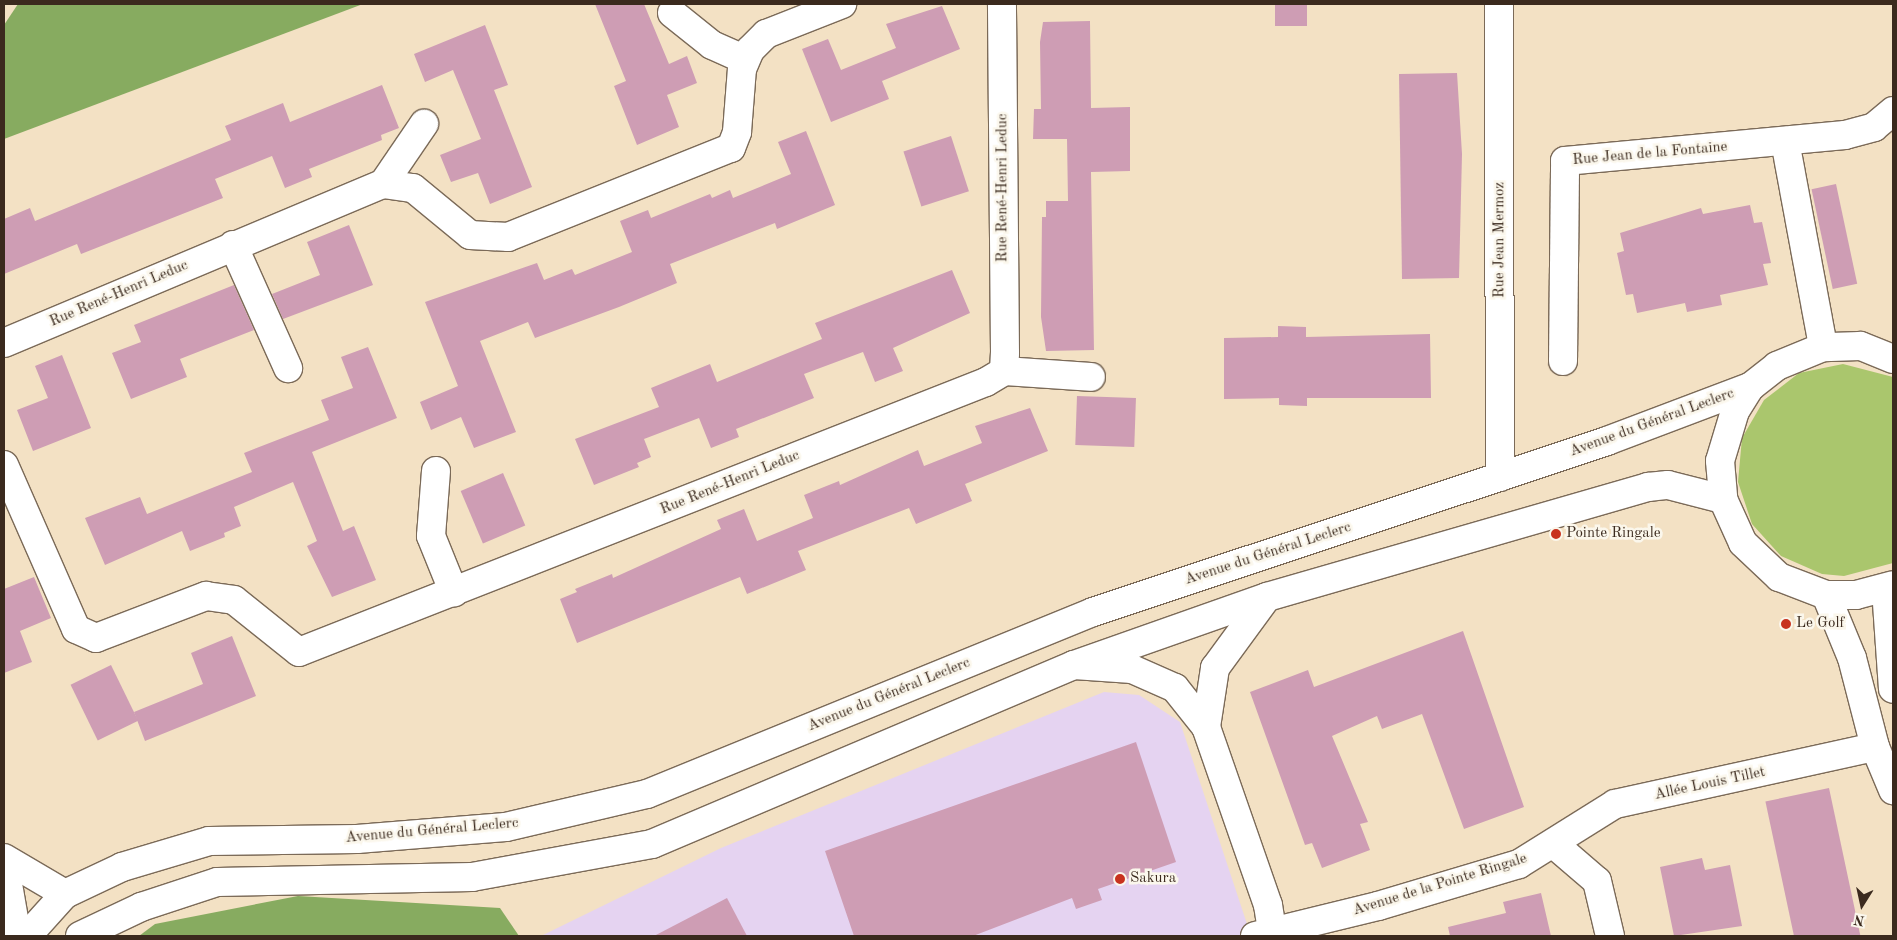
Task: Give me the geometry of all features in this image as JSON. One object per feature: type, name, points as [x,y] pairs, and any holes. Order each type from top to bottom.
[{"type":"street","points":[[672,13],[712,45],[745,60],[766,34],[842,4]]},
{"type":"street","name":"Rue René-Henri Leduc","points":[[1002,4],[1004,371]]},
{"type":"street","name":"Rue Jean Mermoz","points":[[1499,4],[1500,477]]},
{"type":"street","name":"Rue René-Henri Leduc","points":[[4,343],[233,245],[383,184],[413,188],[470,235],[508,237],[731,148],[737,132],[745,60]]},
{"type":"street","name":"Rue Jean de la Fontaine","points":[[1564,361],[1565,161],[1785,141],[1874,126],[1893,111]]},
{"type":"street","points":[[383,184],[424,124]]},
{"type":"street","points":[[1785,141],[1823,347]]},
{"type":"street","points":[[233,245],[288,368]]},
{"type":"street","points":[[1893,359],[1860,346],[1823,347],[1777,366],[1750,387],[1728,426],[1720,461],[1723,499],[1743,543],[1779,577],[1826,595],[1856,595],[1890,587],[1893,689]]},
{"type":"street","name":"Rue René-Henri Leduc","points":[[6,478],[13,514],[76,629],[96,638],[206,596],[234,600],[298,652],[454,593],[1004,371],[1091,377]]},
{"type":"street","name":"Avenue du Général Leclerc","points":[[27,936],[65,894],[122,867],[209,841],[357,839],[506,827],[647,794],[1093,612],[1500,477],[1750,387]]},
{"type":"street","points":[[436,471],[431,536],[454,593]]},
{"type":"street","points":[[80,936],[141,907],[217,882],[472,878],[652,844],[1074,665],[1267,597],[1648,487],[1668,485],[1723,499]]},
{"type":"street","points":[[1826,595],[1852,658],[1875,748],[1893,790]]},
{"type":"street","name":"Avenue de la Pointe Ringale","points":[[1206,727],[1215,668],[1267,597]]},
{"type":"street","name":"Avenue de la Pointe Ringale","points":[[1074,665],[1132,668],[1175,688],[1206,727],[1268,905],[1264,933],[1378,906],[1519,864],[1556,845]]},
{"type":"street","name":"Allée Louis Tillet","points":[[1556,845],[1615,804],[1875,748]]},
{"type":"street","points":[[1556,845],[1597,881],[1610,936]]},
{"type":"street","points":[[4,860],[65,894]]},
{"type":"street","points":[[4,860],[17,936]]},
{"type":"shaded area","points":[[1104,692],[1139,695],[1180,722],[1251,936],[541,936],[721,848]]},
{"type":"green space","points":[[18,4],[363,4],[4,139],[4,25]]},
{"type":"green space","points":[[1843,364],[1893,377],[1893,563],[1844,576],[1822,574],[1781,556],[1752,524],[1738,482],[1742,438],[1764,400],[1799,373]]},
{"type":"green space","points":[[298,896],[500,908],[519,936],[139,936],[155,924]]},
{"type":"building","points":[[595,4],[644,4],[669,64],[687,56],[697,83],[667,95],[679,127],[637,145],[614,86],[626,81]]},
{"type":"building","points":[[1275,4],[1307,4],[1307,26],[1275,26]]},
{"type":"building","points":[[942,6],[960,49],[882,81],[889,99],[831,122],[802,49],[828,39],[841,70],[896,48],[886,24]]},
{"type":"building","points":[[1090,21],[1091,108],[1130,107],[1130,171],[1091,172],[1094,350],[1046,351],[1041,317],[1042,217],[1046,217],[1046,201],[1068,201],[1067,139],[1033,139],[1034,109],[1041,109],[1040,42],[1043,22]]},
{"type":"building","points":[[485,25],[508,85],[494,90],[532,187],[490,204],[478,173],[451,182],[440,155],[481,139],[453,70],[425,82],[414,54]]},
{"type":"building","points":[[1457,73],[1462,154],[1459,278],[1402,279],[1399,74]]},
{"type":"building","points":[[382,85],[399,128],[381,135],[382,140],[309,169],[312,177],[285,188],[272,156],[215,179],[223,198],[81,254],[77,244],[4,274],[4,219],[30,208],[35,221],[231,140],[225,126],[283,103],[290,122]]},
{"type":"building","points":[[806,131],[835,205],[777,229],[775,223],[670,264],[677,283],[619,307],[535,338],[528,322],[480,341],[516,432],[474,448],[461,417],[431,430],[420,402],[458,386],[425,302],[537,263],[544,280],[572,269],[575,275],[632,252],[620,221],[648,210],[651,218],[710,194],[712,198],[730,190],[733,198],[791,174],[778,142]]},
{"type":"building","points":[[951,136],[969,191],[921,207],[903,151]]},
{"type":"building","points":[[1836,184],[1857,284],[1833,289],[1812,189]]},
{"type":"building","points":[[1750,205],[1754,223],[1762,222],[1771,263],[1763,264],[1768,285],[1720,295],[1722,305],[1687,312],[1685,303],[1637,313],[1633,294],[1626,295],[1617,253],[1624,251],[1620,233],[1701,208],[1703,214]]},
{"type":"building","points":[[349,225],[373,285],[283,319],[272,294],[320,275],[307,242]]},
{"type":"building","points":[[952,270],[970,313],[893,348],[903,371],[875,382],[863,352],[804,374],[814,398],[736,429],[739,437],[711,448],[699,418],[644,439],[651,457],[637,463],[639,467],[594,485],[575,439],[659,407],[651,388],[710,364],[717,382],[822,339],[815,323]]},
{"type":"building","points":[[234,285],[254,330],[180,359],[187,377],[131,399],[112,353],[141,342],[134,325]]},
{"type":"building","points":[[1278,326],[1306,327],[1306,337],[1430,334],[1431,398],[1307,398],[1307,406],[1279,405],[1279,398],[1224,399],[1224,338],[1278,337]]},
{"type":"building","points":[[368,347],[397,418],[312,452],[343,531],[354,526],[376,580],[332,597],[307,546],[317,541],[293,482],[234,507],[241,526],[224,533],[225,537],[190,551],[182,531],[105,565],[85,518],[140,497],[147,514],[252,472],[244,453],[329,420],[321,400],[353,388],[341,357]]},
{"type":"building","points":[[62,355],[91,428],[33,451],[17,410],[48,398],[35,366]]},
{"type":"building","points":[[1077,396],[1136,398],[1134,447],[1075,445]]},
{"type":"building","points":[[1030,408],[1048,451],[965,484],[972,501],[916,524],[909,508],[798,551],[806,570],[747,594],[740,577],[577,643],[560,599],[577,592],[575,589],[612,574],[613,578],[721,529],[717,520],[744,509],[757,541],[813,518],[804,495],[839,481],[840,485],[918,450],[924,466],[982,443],[975,426]]},
{"type":"building","points":[[503,473],[525,525],[483,543],[461,491]]},
{"type":"building","points":[[34,577],[51,618],[20,631],[32,662],[4,673],[4,589]]},
{"type":"building","points":[[1463,631],[1524,807],[1464,829],[1422,714],[1382,729],[1377,716],[1332,736],[1368,822],[1360,824],[1370,850],[1322,868],[1312,843],[1305,845],[1250,692],[1308,670],[1314,687]]},
{"type":"building","points":[[232,636],[256,696],[145,741],[134,712],[203,684],[191,653]]},
{"type":"building","points":[[111,665],[138,721],[98,740],[71,685]]},
{"type":"building","points":[[1136,742],[1176,862],[1098,889],[1102,900],[1076,909],[1072,898],[973,936],[854,936],[825,851]]},
{"type":"building","points":[[1829,788],[1860,936],[1794,936],[1765,802]]},
{"type":"building","points":[[1702,858],[1705,870],[1730,865],[1742,926],[1674,936],[1660,867]]},
{"type":"building","points":[[1541,893],[1551,936],[1450,936],[1448,927],[1506,913],[1503,902]]},
{"type":"building","points":[[727,898],[747,936],[654,936]]},
{"type":"place","name":"Pointe Ringale","points":[[1556,534]]},
{"type":"place","name":"Le Golf","points":[[1786,624]]},
{"type":"place","name":"Sakura","points":[[1120,879]]}]
